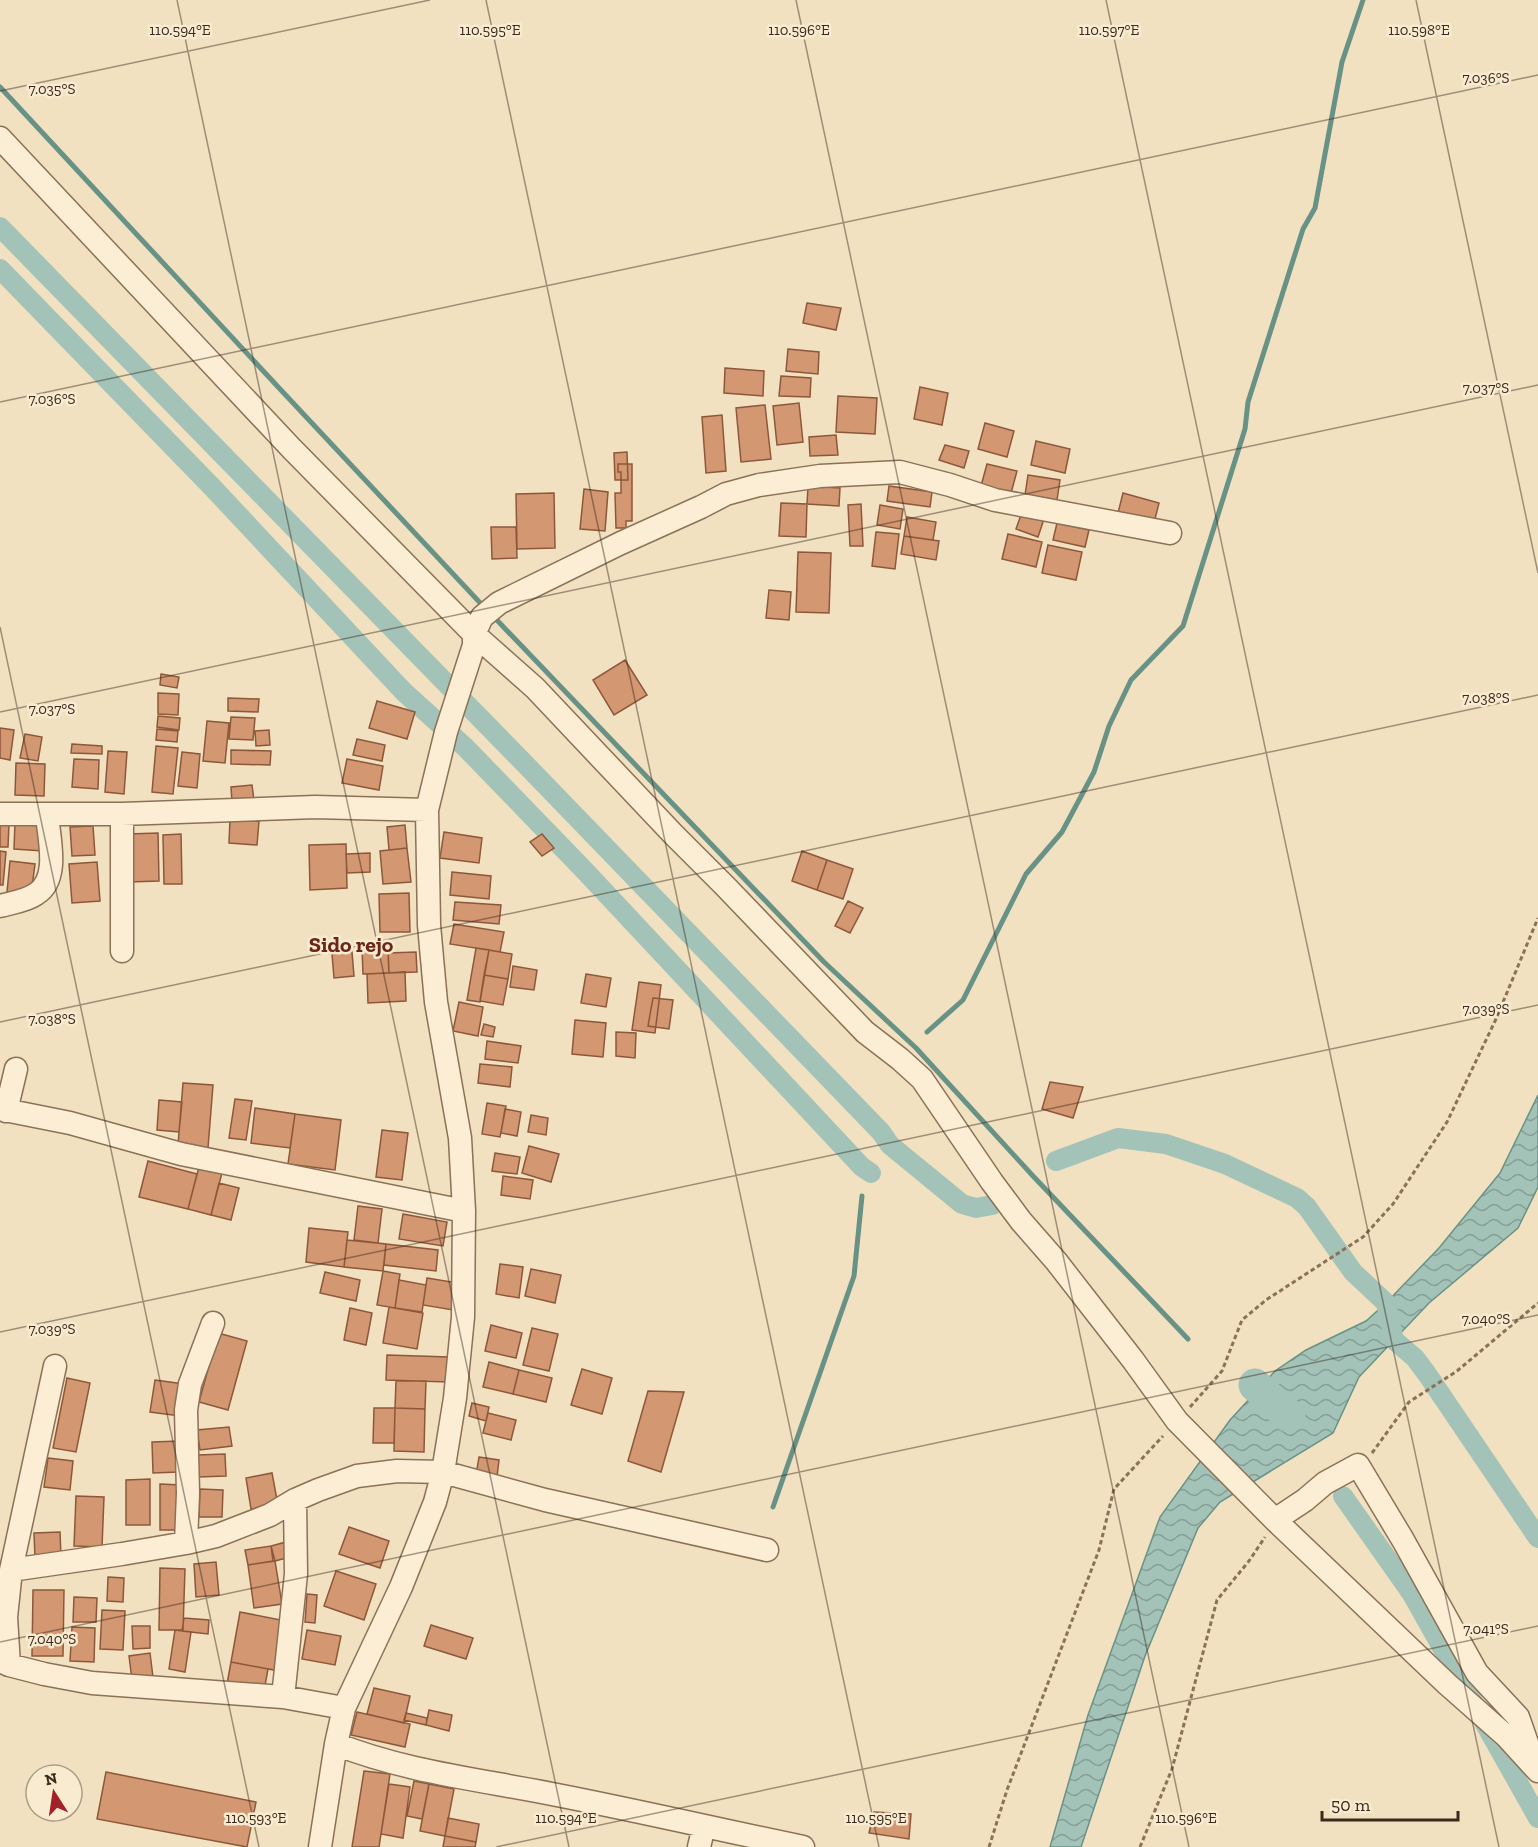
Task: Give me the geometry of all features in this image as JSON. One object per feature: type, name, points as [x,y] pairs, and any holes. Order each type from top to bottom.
[{"type":"street","points":[[0,138],[292,449],[485,618],[535,688],[865,1032],[922,1079],[1021,1221],[1090,1304],[1177,1421],[1270,1515],[1507,1737],[1538,1772]]},
{"type":"street","points":[[320,1847],[344,1708],[400,1587],[435,1502],[443,1472],[455,1398],[463,1317],[464,1211],[460,1138],[435,1002],[429,925],[427,810],[446,732],[468,657],[485,618],[621,543],[726,494],[759,485],[820,476],[900,472],[995,500],[1170,533]]},
{"type":"street","points":[[0,814],[122,814],[315,807],[427,810]]},
{"type":"street","points":[[122,814],[122,951]]},
{"type":"street","points":[[0,906],[36,894],[45,885],[51,870],[47,815]]},
{"type":"street","points":[[16,1069],[3,1110],[70,1123],[181,1154],[464,1211]]},
{"type":"street","points":[[186,1544],[188,1493],[186,1410],[190,1384],[213,1323]]},
{"type":"street","points":[[55,1366],[11,1570],[6,1617],[5,1663],[92,1683],[283,1697],[344,1708]]},
{"type":"street","points":[[1270,1515],[1305,1500],[1325,1483],[1358,1465],[1403,1540],[1477,1674],[1518,1717],[1538,1772]]},
{"type":"street","points":[[11,1570],[186,1544],[244,1526],[270,1515],[295,1500],[357,1476],[396,1470],[443,1472],[545,1500],[767,1550]]},
{"type":"street","points":[[283,1697],[296,1574],[295,1500]]},
{"type":"street","points":[[336,1744],[366,1756],[457,1777],[556,1794],[702,1836],[803,1847]]},
{"type":"path","points":[[989,1847],[1015,1769],[1099,1550],[1114,1489],[1222,1371],[1242,1320],[1266,1300],[1363,1237],[1393,1204],[1447,1122],[1496,1019],[1538,918]]},
{"type":"path","points":[[1358,1465],[1376,1449],[1409,1402],[1457,1371],[1538,1303]]},
{"type":"path","points":[[1140,1847],[1172,1769],[1217,1600],[1249,1561],[1270,1515]]},
{"type":"water","points":[[1538,1095],[1538,1187],[1518,1228],[1429,1303],[1359,1377],[1333,1433],[1220,1502],[1198,1528],[1145,1656],[1081,1847],[1050,1847],[1088,1715],[1160,1517],[1230,1420],[1275,1371],[1306,1350],[1366,1321],[1439,1248],[1500,1173]]},
{"type":"building","points":[[807,303],[841,308],[836,330],[803,323]]},
{"type":"building","points":[[788,349],[819,352],[818,374],[786,371]]},
{"type":"building","points":[[725,368],[764,371],[763,396],[724,393]]},
{"type":"building","points":[[781,376],[811,378],[810,397],[779,396]]},
{"type":"building","points":[[920,387],[948,393],[942,425],[914,419]]},
{"type":"building","points":[[838,396],[877,398],[875,434],[836,432]]},
{"type":"building","points":[[799,403],[803,442],[777,445],[773,406]]},
{"type":"building","points":[[765,405],[771,459],[741,462],[736,408]]},
{"type":"building","points":[[722,415],[726,471],[706,473],[702,417]]},
{"type":"building","points":[[985,423],[1014,431],[1007,457],[978,449]]},
{"type":"building","points":[[836,435],[838,455],[810,456],[809,437]]},
{"type":"building","points":[[1036,441],[1070,449],[1065,473],[1031,465]]},
{"type":"building","points":[[945,445],[969,451],[964,468],[939,460]]},
{"type":"building","points":[[627,452],[628,480],[615,480],[614,453]]},
{"type":"building","points":[[618,464],[632,464],[632,521],[626,521],[626,528],[616,528],[615,493],[621,493],[621,472],[618,472]]},
{"type":"building","points":[[987,464],[1017,471],[1011,493],[981,486]]},
{"type":"building","points":[[1028,475],[1060,480],[1057,500],[1025,495]]},
{"type":"building","points":[[808,486],[840,488],[839,506],[807,504]]},
{"type":"building","points":[[889,486],[932,492],[930,507],[887,501]]},
{"type":"building","points":[[584,489],[608,492],[605,531],[580,529]]},
{"type":"building","points":[[554,493],[555,548],[517,549],[516,494]]},
{"type":"building","points":[[1123,493],[1159,503],[1154,523],[1118,513]]},
{"type":"building","points":[[781,503],[807,504],[806,537],[779,536]]},
{"type":"building","points":[[861,504],[863,546],[850,546],[848,505]]},
{"type":"building","points":[[880,505],[903,509],[900,529],[877,525]]},
{"type":"building","points":[[1022,512],[1044,519],[1038,537],[1016,529]]},
{"type":"building","points":[[907,517],[936,522],[933,540],[904,536]]},
{"type":"building","points":[[1057,523],[1089,530],[1085,547],[1053,540]]},
{"type":"building","points":[[491,527],[516,527],[517,558],[492,559]]},
{"type":"building","points":[[876,532],[899,534],[895,569],[872,566]]},
{"type":"building","points":[[1008,534],[1042,542],[1036,567],[1002,559]]},
{"type":"building","points":[[904,536],[939,541],[936,560],[901,554]]},
{"type":"building","points":[[1048,545],[1082,552],[1076,580],[1042,573]]},
{"type":"building","points":[[798,552],[831,553],[829,613],[796,612]]},
{"type":"building","points":[[769,590],[791,592],[789,620],[766,618]]},
{"type":"building","points":[[625,660],[647,695],[614,715],[593,680]]},
{"type":"building","points":[[161,674],[179,677],[177,688],[160,685]]},
{"type":"building","points":[[158,693],[179,694],[178,715],[158,714]]},
{"type":"building","points":[[228,698],[259,699],[258,712],[228,711]]},
{"type":"building","points":[[377,701],[415,712],[407,739],[369,728]]},
{"type":"building","points":[[158,716],[180,718],[179,730],[157,727]]},
{"type":"building","points":[[231,717],[255,718],[253,740],[229,739]]},
{"type":"building","points":[[207,721],[229,723],[225,763],[203,761]]},
{"type":"building","points":[[0,728],[14,730],[10,760],[0,758]]},
{"type":"building","points":[[157,729],[178,731],[177,742],[156,740]]},
{"type":"building","points":[[269,730],[270,745],[256,746],[255,731]]},
{"type":"building","points":[[25,734],[42,737],[38,761],[20,758]]},
{"type":"building","points":[[357,739],[385,745],[382,761],[353,755]]},
{"type":"building","points":[[72,744],[102,746],[102,754],[71,753]]},
{"type":"building","points":[[156,746],[178,748],[173,794],[152,792]]},
{"type":"building","points":[[231,750],[271,751],[270,765],[231,764]]},
{"type":"building","points":[[108,751],[127,752],[124,794],[105,792]]},
{"type":"building","points":[[182,752],[200,754],[197,788],[178,786]]},
{"type":"building","points":[[74,759],[99,760],[98,789],[72,787]]},
{"type":"building","points":[[347,759],[383,766],[379,790],[342,783]]},
{"type":"building","points":[[16,763],[45,764],[44,796],[15,795]]},
{"type":"building","points":[[252,785],[254,800],[232,802],[231,787]]},
{"type":"building","points":[[230,819],[259,821],[257,845],[229,843]]},
{"type":"building","points":[[0,822],[9,823],[8,847],[0,847]]},
{"type":"building","points":[[15,822],[45,824],[43,851],[14,849]]},
{"type":"building","points":[[405,825],[407,848],[389,850],[387,827]]},
{"type":"building","points":[[93,826],[95,855],[72,856],[70,827]]},
{"type":"building","points":[[444,832],[482,838],[479,863],[440,858]]},
{"type":"building","points":[[158,833],[159,881],[129,882],[128,834]]},
{"type":"building","points":[[181,834],[182,884],[164,884],[163,835]]},
{"type":"building","points":[[542,834],[554,848],[542,856],[530,842]]},
{"type":"building","points":[[346,844],[347,888],[310,890],[309,845]]},
{"type":"building","points":[[407,848],[411,882],[383,884],[380,851]]},
{"type":"building","points":[[0,851],[6,852],[3,885],[0,885]]},
{"type":"building","points":[[802,851],[827,860],[817,890],[792,881]]},
{"type":"building","points":[[370,853],[370,872],[347,873],[346,854]]},
{"type":"building","points":[[827,860],[853,869],[843,899],[817,890]]},
{"type":"building","points":[[10,861],[35,864],[31,895],[7,892]]},
{"type":"building","points":[[97,862],[100,901],[72,903],[69,864]]},
{"type":"building","points":[[452,872],[491,876],[489,899],[450,895]]},
{"type":"building","points":[[409,893],[410,932],[380,932],[379,894]]},
{"type":"building","points":[[848,901],[863,908],[850,933],[835,926]]},
{"type":"building","points":[[455,902],[501,905],[499,924],[453,920]]},
{"type":"building","points":[[454,924],[504,932],[500,952],[450,944]]},
{"type":"building","points":[[388,948],[389,973],[363,974],[362,949]]},
{"type":"building","points":[[476,948],[489,950],[480,1002],[467,1000]]},
{"type":"building","points":[[489,950],[512,954],[508,979],[484,975]]},
{"type":"building","points":[[352,952],[354,976],[334,978],[332,954]]},
{"type":"building","points":[[416,952],[417,972],[389,973],[388,953]]},
{"type":"building","points":[[513,966],[537,970],[534,990],[510,987]]},
{"type":"building","points":[[405,972],[406,1001],[368,1003],[367,974]]},
{"type":"building","points":[[586,974],[611,978],[606,1007],[581,1003]]},
{"type":"building","points":[[484,975],[508,979],[503,1005],[480,1001]]},
{"type":"building","points":[[639,982],[661,985],[655,1033],[632,1030]]},
{"type":"building","points":[[653,998],[673,1000],[669,1029],[648,1026]]},
{"type":"building","points":[[459,1002],[483,1007],[478,1036],[453,1031]]},
{"type":"building","points":[[575,1020],[606,1023],[603,1057],[572,1054]]},
{"type":"building","points":[[484,1024],[495,1027],[493,1037],[481,1035]]},
{"type":"building","points":[[616,1032],[636,1033],[635,1058],[616,1056]]},
{"type":"building","points":[[487,1041],[521,1046],[518,1063],[485,1059]]},
{"type":"building","points":[[480,1064],[512,1067],[510,1087],[478,1083]]},
{"type":"building","points":[[1050,1082],[1083,1087],[1073,1118],[1042,1109]]},
{"type":"building","points":[[183,1083],[213,1085],[208,1148],[178,1145]]},
{"type":"building","points":[[235,1099],[252,1101],[246,1140],[229,1138]]},
{"type":"building","points":[[159,1100],[182,1102],[179,1132],[157,1130]]},
{"type":"building","points":[[487,1103],[506,1106],[500,1137],[482,1134]]},
{"type":"building","points":[[255,1108],[295,1114],[290,1148],[251,1143]]},
{"type":"building","points":[[505,1109],[521,1112],[517,1136],[501,1133]]},
{"type":"building","points":[[295,1114],[341,1120],[335,1170],[288,1164]]},
{"type":"building","points":[[531,1115],[548,1118],[546,1135],[528,1132]]},
{"type":"building","points":[[382,1130],[408,1133],[402,1180],[376,1177]]},
{"type":"building","points":[[529,1146],[559,1154],[551,1182],[522,1173]]},
{"type":"building","points":[[495,1153],[520,1157],[517,1174],[492,1171]]},
{"type":"building","points":[[148,1161],[197,1174],[188,1209],[139,1197]]},
{"type":"building","points":[[199,1167],[222,1173],[211,1215],[188,1209]]},
{"type":"building","points":[[503,1176],[533,1180],[530,1199],[501,1195]]},
{"type":"building","points":[[219,1183],[239,1188],[231,1220],[211,1215]]},
{"type":"building","points":[[358,1206],[382,1209],[378,1243],[354,1240]]},
{"type":"building","points":[[403,1214],[447,1222],[443,1246],[399,1239]]},
{"type":"building","points":[[309,1228],[348,1232],[344,1267],[306,1262]]},
{"type":"building","points":[[347,1240],[386,1244],[383,1271],[344,1267]]},
{"type":"building","points":[[386,1244],[438,1250],[436,1271],[384,1265]]},
{"type":"building","points":[[500,1264],[523,1267],[519,1298],[496,1294]]},
{"type":"building","points":[[531,1269],[561,1275],[555,1303],[525,1296]]},
{"type":"building","points":[[383,1271],[400,1274],[395,1308],[377,1305]]},
{"type":"building","points":[[325,1272],[360,1280],[356,1301],[320,1293]]},
{"type":"building","points":[[427,1278],[458,1283],[453,1310],[423,1305]]},
{"type":"building","points":[[399,1280],[426,1285],[422,1312],[395,1308]]},
{"type":"building","points":[[389,1307],[423,1313],[417,1349],[383,1343]]},
{"type":"building","points":[[350,1308],[372,1313],[366,1345],[344,1340]]},
{"type":"building","points":[[491,1325],[522,1333],[516,1358],[485,1351]]},
{"type":"building","points":[[532,1328],[558,1334],[549,1371],[523,1365]]},
{"type":"building","points":[[218,1333],[247,1341],[228,1410],[199,1402]]},
{"type":"building","points":[[387,1355],[449,1357],[448,1382],[386,1380]]},
{"type":"building","points":[[489,1362],[519,1370],[513,1394],[483,1387]]},
{"type":"building","points":[[582,1369],[612,1378],[602,1414],[571,1405]]},
{"type":"building","points":[[519,1370],[552,1378],[546,1402],[513,1394]]},
{"type":"building","points":[[67,1378],[90,1383],[76,1452],[53,1448]]},
{"type":"building","points":[[155,1380],[184,1384],[180,1416],[150,1412]]},
{"type":"building","points":[[396,1381],[426,1381],[425,1409],[395,1408]]},
{"type":"building","points":[[648,1391],[684,1392],[661,1472],[628,1461]]},
{"type":"building","points":[[472,1403],[489,1407],[486,1421],[469,1416]]},
{"type":"building","points":[[374,1408],[395,1408],[394,1443],[373,1443]]},
{"type":"building","points":[[395,1408],[425,1409],[424,1452],[394,1451]]},
{"type":"building","points":[[488,1413],[516,1420],[511,1440],[483,1433]]},
{"type":"building","points":[[229,1427],[232,1446],[200,1450],[197,1430]]},
{"type":"building","points":[[179,1441],[179,1472],[153,1473],[152,1442]]},
{"type":"building","points":[[225,1454],[226,1476],[198,1477],[198,1455]]},
{"type":"building","points":[[479,1457],[499,1460],[497,1477],[476,1475]]},
{"type":"building","points":[[48,1458],[73,1461],[70,1490],[44,1487]]},
{"type":"building","points":[[272,1473],[278,1505],[251,1509],[246,1478]]},
{"type":"building","points":[[150,1479],[150,1525],[126,1525],[126,1480]]},
{"type":"building","points":[[160,1484],[181,1485],[181,1530],[160,1530]]},
{"type":"building","points":[[200,1489],[223,1490],[222,1517],[199,1517]]},
{"type":"building","points":[[76,1496],[104,1497],[102,1547],[74,1546]]},
{"type":"building","points":[[349,1527],[389,1541],[380,1568],[339,1554]]},
{"type":"building","points":[[60,1532],[61,1557],[35,1558],[34,1533]]},
{"type":"building","points":[[286,1542],[290,1557],[275,1561],[271,1546]]},
{"type":"building","points":[[271,1546],[273,1561],[248,1565],[245,1550]]},
{"type":"building","points":[[275,1561],[282,1604],[254,1608],[248,1565]]},
{"type":"building","points":[[216,1562],[219,1595],[196,1597],[194,1564]]},
{"type":"building","points":[[160,1568],[185,1569],[183,1630],[159,1630]]},
{"type":"building","points":[[336,1571],[376,1584],[364,1620],[324,1606]]},
{"type":"building","points":[[108,1577],[124,1578],[123,1602],[107,1601]]},
{"type":"building","points":[[33,1590],[64,1590],[63,1656],[32,1656]]},
{"type":"building","points":[[307,1594],[317,1595],[315,1623],[305,1622]]},
{"type":"building","points":[[74,1597],[97,1598],[96,1622],[73,1622]]},
{"type":"building","points":[[102,1610],[125,1611],[123,1650],[100,1649]]},
{"type":"building","points":[[240,1612],[286,1621],[279,1671],[231,1662]]},
{"type":"building","points":[[184,1618],[209,1620],[208,1634],[182,1631]]},
{"type":"building","points":[[431,1625],[473,1638],[466,1659],[424,1646]]},
{"type":"building","points":[[132,1626],[150,1626],[150,1648],[133,1649]]},
{"type":"building","points":[[72,1627],[95,1628],[94,1662],[70,1661]]},
{"type":"building","points":[[175,1630],[191,1632],[185,1672],[169,1669]]},
{"type":"building","points":[[307,1630],[341,1636],[335,1665],[302,1659]]},
{"type":"building","points":[[150,1653],[153,1677],[132,1680],[129,1656]]},
{"type":"building","points":[[231,1662],[268,1669],[264,1691],[227,1684]]},
{"type":"building","points":[[374,1688],[410,1696],[404,1723],[367,1714]]},
{"type":"building","points":[[429,1710],[452,1715],[449,1731],[426,1725]]},
{"type":"building","points":[[357,1712],[410,1724],[405,1747],[351,1735]]},
{"type":"building","points":[[406,1713],[427,1718],[426,1725],[404,1720]]},
{"type":"building","points":[[364,1771],[390,1774],[379,1847],[352,1847]]},
{"type":"building","points":[[106,1772],[256,1802],[247,1847],[97,1819]]},
{"type":"building","points":[[414,1781],[429,1784],[422,1819],[407,1816]]},
{"type":"building","points":[[389,1784],[410,1787],[403,1838],[381,1834]]},
{"type":"building","points":[[429,1784],[454,1789],[445,1836],[420,1831]]},
{"type":"building","points":[[874,1812],[911,1814],[909,1839],[869,1833]]},
{"type":"building","points":[[448,1818],[479,1824],[476,1842],[445,1836]]},
{"type":"building","points":[[445,1836],[476,1842],[475,1847],[443,1847]]},
{"type":"waterway","points":[[927,1032],[963,1000],[1026,874],[1062,832],[1094,772],[1109,726],[1131,680],[1183,626],[1245,429],[1248,402],[1303,229],[1315,208],[1342,62],[1363,0]]},
{"type":"waterway","points":[[0,87],[484,607]]},
{"type":"waterway","points":[[0,227],[526,765],[881,1132],[890,1145],[962,1204],[976,1208],[992,1205]]},
{"type":"waterway","points":[[0,269],[213,488],[404,692],[466,748],[585,871],[862,1167],[871,1173]]},
{"type":"waterway","points":[[493,616],[824,962],[916,1048],[1033,1176],[1188,1339]]},
{"type":"waterway","points":[[1056,1161],[1118,1138],[1166,1144],[1225,1164],[1297,1198],[1307,1207],[1353,1272],[1386,1303],[1394,1340],[1415,1358],[1427,1374],[1538,1538]]},
{"type":"waterway","points":[[773,1507],[854,1276],[862,1196]]},
{"type":"waterway","points":[[1255,1385],[1289,1416]]},
{"type":"waterway","points":[[1343,1496],[1412,1594],[1538,1818]]},
{"type":"district","name":"Sido rejo","points":[[351,944]]}]
